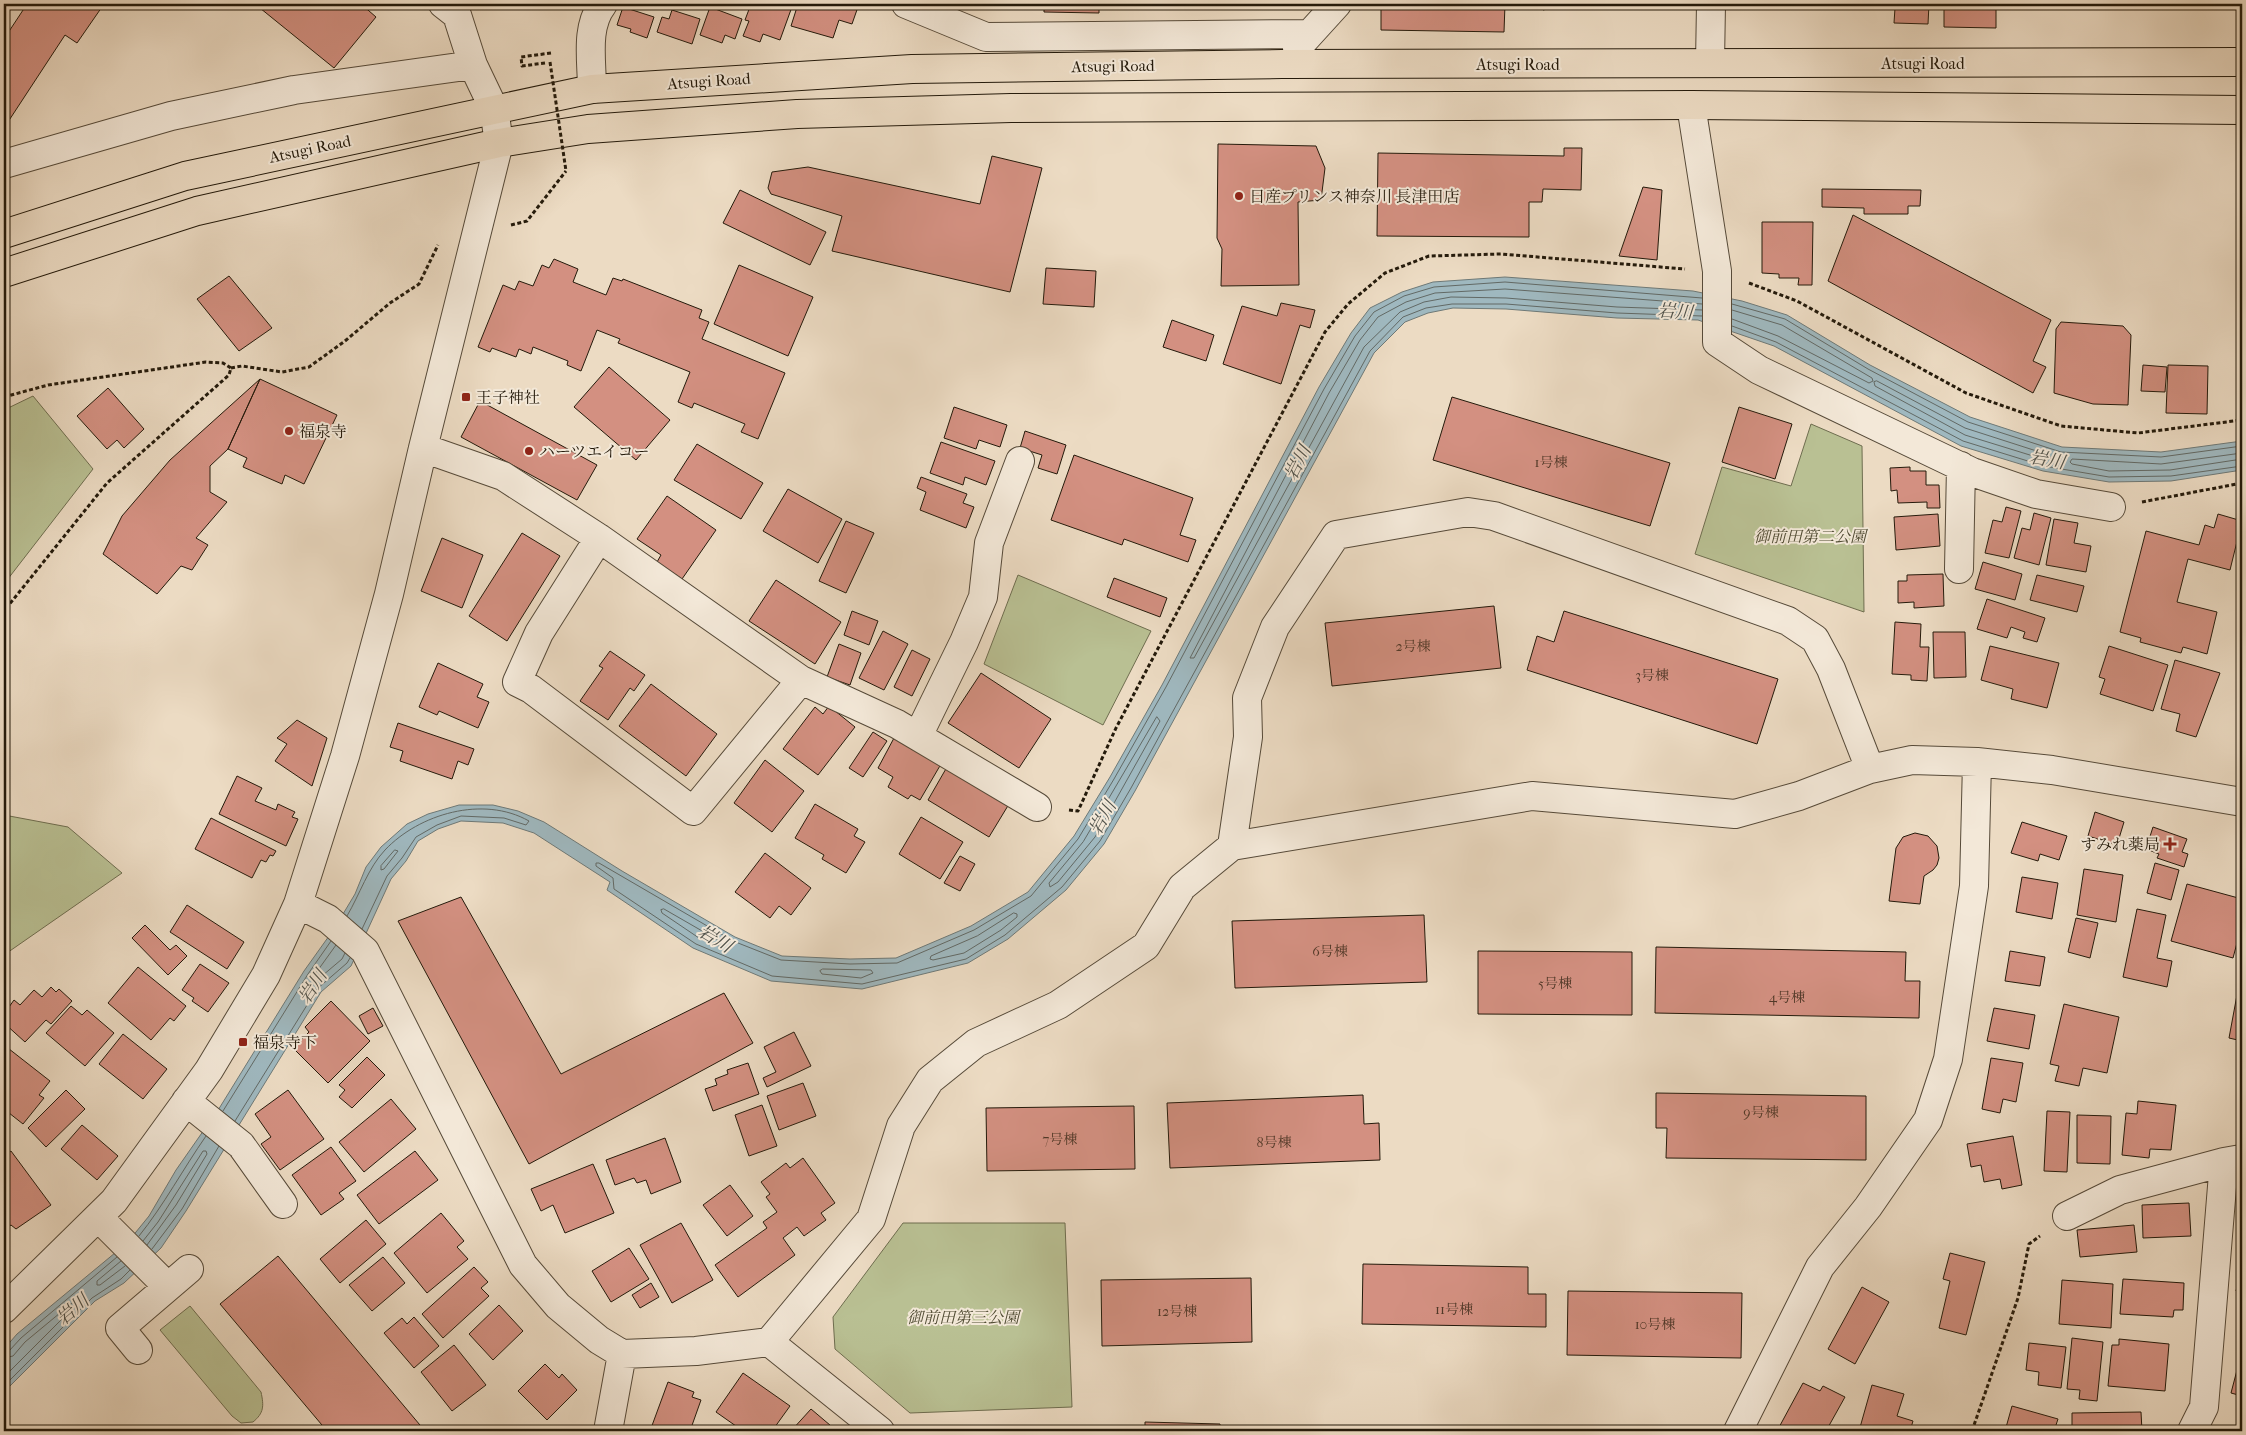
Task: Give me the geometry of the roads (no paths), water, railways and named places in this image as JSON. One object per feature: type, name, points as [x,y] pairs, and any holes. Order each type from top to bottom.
[{"type":"highway","name":"Atsugi Road","points":[[4,234],[185,176],[592,89],[912,69],[1282,64],[2242,62]]},
{"type":"highway","points":[[4,273],[197,211],[499,144],[588,129],[796,114],[1011,108],[1691,104],[2242,110]]},
{"type":"street","points":[[4,1309],[99,1218],[114,1201],[187,1102],[209,1070],[266,975],[298,904],[345,756],[389,594],[423,448],[499,144],[494,109],[473,65],[457,15],[443,4]]},
{"type":"street","points":[[592,89],[592,32],[596,13],[603,4]]},
{"type":"street","points":[[906,4],[986,37],[1309,34]]},
{"type":"street","points":[[1282,64],[1336,4]]},
{"type":"street","points":[[1710,63],[1711,4]]},
{"type":"street","points":[[4,164],[171,116],[294,90],[473,65]]},
{"type":"street","points":[[1691,104],[1717,274],[1717,342],[1759,370],[1961,466],[2036,494],[2111,507]]},
{"type":"street","points":[[423,448],[503,476],[599,538],[801,680],[897,724],[1037,807]]},
{"type":"street","points":[[918,736],[964,642],[983,596],[989,543],[1020,461]]},
{"type":"street","points":[[1958,569],[1961,466]]},
{"type":"street","points":[[1232,846],[1248,737],[1247,698],[1275,627],[1336,535],[1468,512],[1494,516],[1788,621],[1815,639],[1831,669],[1870,769]]},
{"type":"street","points":[[599,538],[539,633],[518,682],[531,689],[693,811],[801,680]]},
{"type":"street","points":[[298,904],[328,919],[365,951],[523,1264],[558,1306],[599,1340],[622,1354],[696,1351],[769,1342],[871,1220],[902,1126],[930,1080],[976,1043],[1058,1005],[1146,946],[1182,887],[1232,846],[1532,796],[1735,814],[1799,796],[1870,769],[1912,760],[1977,762],[2052,770],[2242,802]]},
{"type":"street","points":[[1738,1431],[1820,1267],[1868,1207],[1928,1120],[1948,1059],[1974,886],[1977,762]]},
{"type":"street","points":[[187,1102],[241,1145],[283,1204]]},
{"type":"street","points":[[2067,1216],[2120,1190],[2233,1161],[2204,1407],[2192,1431]]},
{"type":"street","points":[[99,1218],[168,1287]]},
{"type":"street","points":[[138,1350],[120,1328],[189,1269]]},
{"type":"street","points":[[769,1342],[880,1431]]},
{"type":"street","points":[[608,1431],[622,1354]]},
{"type":"water","name":"岩川","points":[[1505,277],[1693,291],[1742,301],[1787,315],[1870,365],[1970,417],[2062,447],[2161,452],[2242,441],[2242,470],[2171,481],[2109,482],[2043,471],[1961,446],[1774,346],[1698,320],[1617,318],[1506,309],[1453,308],[1428,313],[1405,322],[1374,353],[1135,791],[1104,844],[1066,890],[1008,939],[968,963],[862,989],[771,981],[693,948],[607,890],[610,882],[534,833],[503,823],[461,821],[438,829],[418,841],[406,861],[391,879],[351,966],[321,992],[186,1211],[161,1248],[124,1283],[95,1301],[4,1392],[4,1349],[17,1334],[127,1243],[149,1216],[176,1170],[220,1107],[304,971],[334,929],[355,894],[366,867],[381,847],[407,824],[428,814],[459,805],[493,805],[518,811],[544,822],[622,871],[735,937],[782,956],[850,959],[896,958],[971,926],[1028,892],[1074,836],[1162,685],[1319,387],[1351,333],[1370,308],[1402,292],[1433,282]]},
{"type":"place","name":"日産プリンス神奈川 長津田店","points":[[1239,196]]},
{"type":"place","name":"王子神社","points":[[466,397]]},
{"type":"place","name":"福泉寺","points":[[289,431]]},
{"type":"place","name":"ハーツエイコー","points":[[529,451]]},
{"type":"place","name":"すみれ薬局","points":[[2170,844]]},
{"type":"place","name":"福泉寺下","points":[[243,1042]]},
{"type":"park label","name":"御前田第二公園","points":[[1810,536]]},
{"type":"park label","name":"御前田第三公園","points":[[963,1317]]}]
